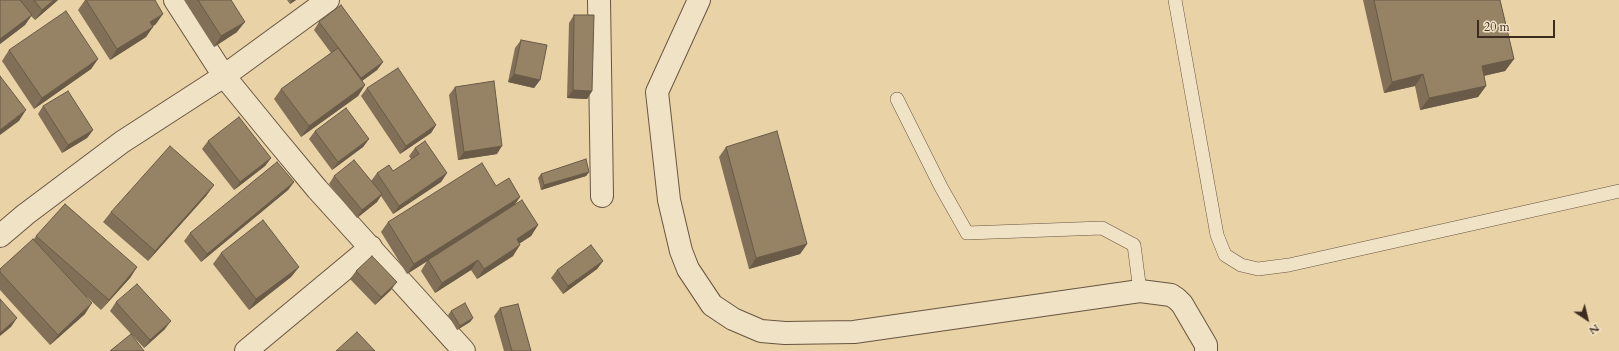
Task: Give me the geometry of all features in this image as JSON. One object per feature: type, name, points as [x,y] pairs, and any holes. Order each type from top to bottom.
[{"type":"street","points":[[175,0],[224,76],[318,188],[464,351]]},
{"type":"street","points":[[0,236],[26,214],[122,142],[224,76],[328,0]]},
{"type":"street","points":[[599,0],[602,196]]},
{"type":"street","points":[[699,0],[657,92],[669,200],[681,251],[688,269],[712,305],[733,319],[761,331],[785,334],[854,332],[1140,291],[1171,295],[1177,299],[1182,304],[1206,345],[1206,351]]},
{"type":"street","points":[[246,351],[371,247]]},
{"type":"lane","points":[[1175,0],[1217,235],[1225,255],[1241,265],[1258,269],[1289,265],[1619,191]]},
{"type":"lane","points":[[897,99],[941,187],[967,233],[1102,228],[1134,245],[1140,291]]},
{"type":"building","points":[[0,0],[20,0],[32,15],[0,39]]},
{"type":"building","points":[[34,0],[54,0],[42,10]]},
{"type":"building","points":[[86,0],[155,0],[163,14],[150,22],[153,27],[117,49]]},
{"type":"building","points":[[198,0],[231,0],[245,22],[221,36]]},
{"type":"building","points":[[1374,0],[1500,0],[1514,59],[1482,66],[1486,86],[1429,98],[1423,74],[1392,82]]},
{"type":"building","points":[[341,5],[383,62],[361,78],[319,22]]},
{"type":"building","points":[[66,11],[98,59],[42,98],[9,50]]},
{"type":"building","points":[[574,15],[594,15],[592,91],[573,90]]},
{"type":"building","points":[[521,40],[547,45],[540,80],[514,74]]},
{"type":"building","points":[[338,48],[365,85],[309,126],[281,89]]},
{"type":"building","points":[[398,68],[436,125],[406,146],[367,88]]},
{"type":"building","points":[[0,76],[26,110],[0,130]]},
{"type":"building","points":[[494,81],[502,146],[464,152],[455,87]]},
{"type":"building","points":[[68,91],[93,130],[68,145],[43,106]]},
{"type":"building","points":[[346,108],[369,139],[338,162],[315,131]]},
{"type":"building","points":[[239,117],[271,158],[240,182],[208,141]]},
{"type":"building","points":[[777,131],[807,244],[756,258],[726,147]]},
{"type":"building","points":[[425,141],[447,173],[399,206],[377,173],[389,165],[393,171],[419,154],[415,148]]},
{"type":"building","points":[[170,146],[214,185],[155,251],[111,212]]},
{"type":"building","points":[[586,159],[589,172],[544,185],[541,174]]},
{"type":"building","points":[[354,160],[382,194],[362,210],[334,176]]},
{"type":"building","points":[[277,162],[294,182],[207,254],[190,233]]},
{"type":"building","points":[[482,163],[496,186],[509,178],[520,197],[414,264],[388,222]]},
{"type":"building","points":[[522,200],[538,225],[517,239],[520,245],[484,269],[478,260],[442,283],[428,260]]},
{"type":"building","points":[[65,204],[137,267],[109,300],[36,236]]},
{"type":"building","points":[[263,220],[299,267],[256,299],[221,253]]},
{"type":"building","points":[[33,239],[92,303],[58,335],[0,272],[0,269]]},
{"type":"building","points":[[591,245],[603,261],[568,286],[557,270]]},
{"type":"building","points":[[372,256],[397,282],[381,297],[356,271]]},
{"type":"building","points":[[137,284],[171,321],[150,340],[116,302]]},
{"type":"building","points":[[0,299],[17,318],[0,333]]},
{"type":"building","points":[[465,303],[473,318],[460,326],[451,311]]},
{"type":"building","points":[[518,304],[531,351],[512,351],[500,308]]},
{"type":"building","points":[[357,332],[375,351],[336,351]]},
{"type":"building","points":[[131,334],[144,351],[110,351]]}]
